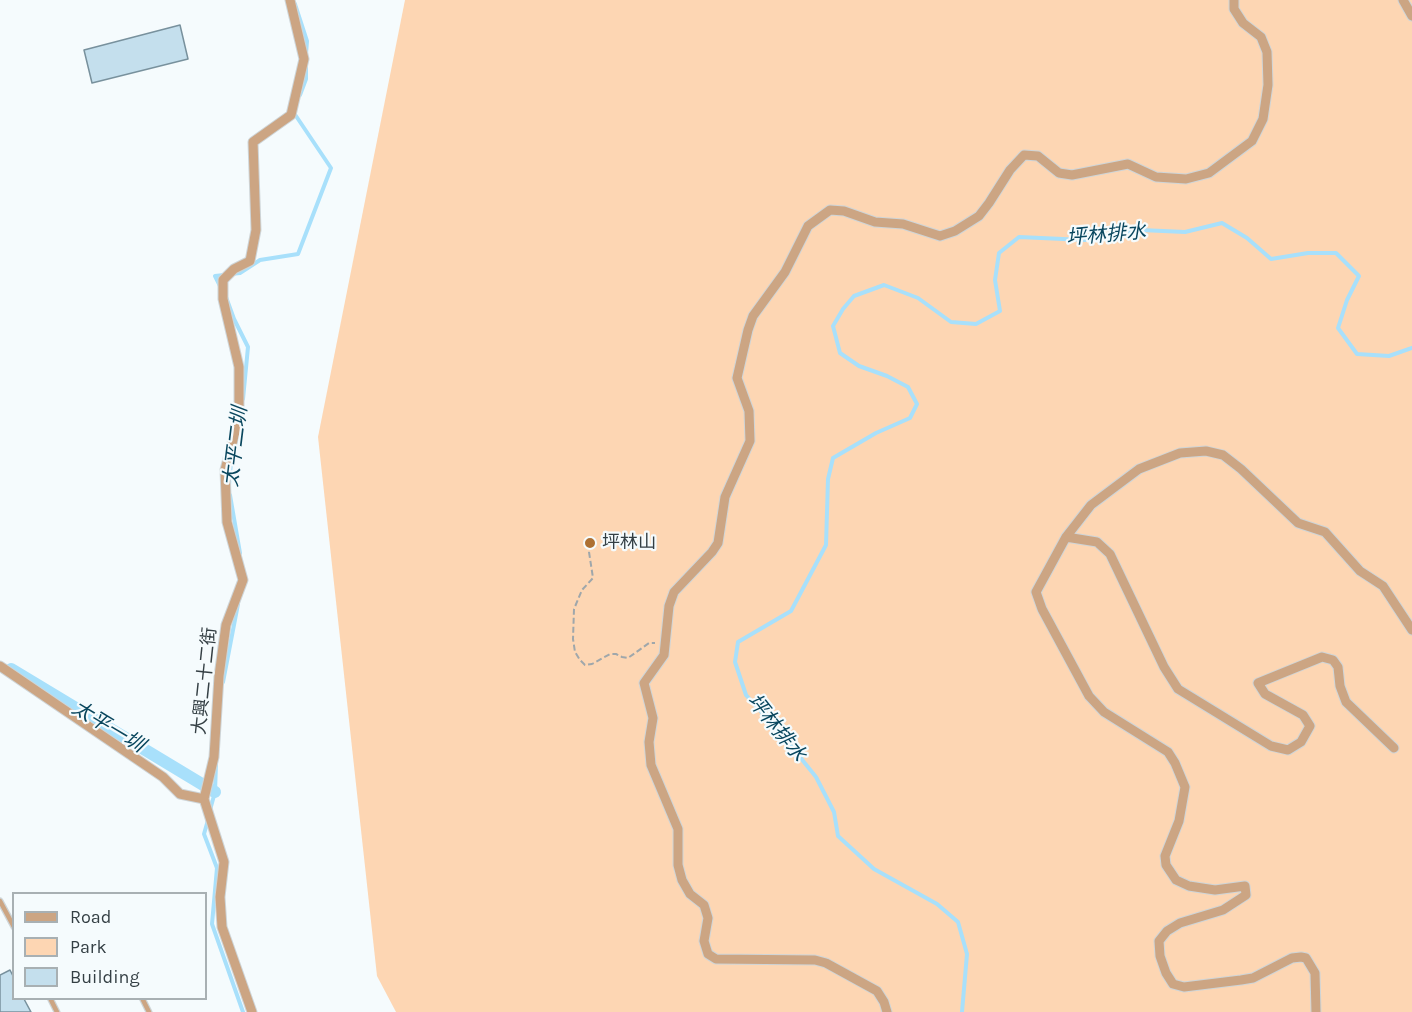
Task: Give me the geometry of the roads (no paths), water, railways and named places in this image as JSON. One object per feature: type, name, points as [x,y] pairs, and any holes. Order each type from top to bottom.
[{"type":"street","name":"大興二十二街","points":[[204,799],[214,757],[219,676],[226,625],[243,580],[227,522],[225,470],[239,417],[239,367],[223,299],[223,280],[234,268],[250,261],[256,230],[253,142],[291,115],[304,59],[290,0]]},
{"type":"street","points":[[887,1012],[878,992],[826,963],[815,960],[716,959],[708,954],[704,941],[708,918],[704,905],[690,894],[682,880],[678,865],[678,829],[651,765],[649,742],[653,718],[644,683],[664,655],[669,606],[674,592],[718,543],[726,497],[750,441],[749,411],[737,378],[748,330],[753,316],[785,272],[808,226],[830,210],[844,211],[875,222],[903,224],[940,236],[956,231],[979,216],[1010,170],[1024,155],[1038,156],[1059,173],[1072,176],[1128,164],[1156,177],[1186,179],[1209,173],[1252,141],[1263,119],[1268,85],[1267,52],[1261,37],[1243,23],[1234,9],[1234,0]]},
{"type":"street","points":[[1403,0],[1412,16]]},
{"type":"street","points":[[1316,1012],[1316,973],[1306,958],[1292,958],[1253,978],[1184,987],[1173,984],[1160,956],[1159,941],[1167,931],[1180,923],[1223,910],[1246,895],[1245,886],[1215,890],[1189,886],[1176,880],[1166,865],[1165,856],[1179,821],[1185,786],[1174,763],[1168,752],[1104,712],[1089,696],[1042,609],[1036,592],[1065,537],[1091,505],[1139,469],[1179,453],[1206,451],[1223,455],[1241,469],[1298,523],[1325,532],[1360,571],[1383,586],[1412,630]]},
{"type":"street","points":[[1065,537],[1097,542],[1110,554],[1164,667],[1178,689],[1271,746],[1288,750],[1301,742],[1310,726],[1303,715],[1265,693],[1258,683],[1265,678],[1322,657],[1333,660],[1338,667],[1340,686],[1346,702],[1394,748]]},
{"type":"street","points":[[0,666],[162,777],[180,794],[204,799],[224,862],[220,897],[222,927],[252,1012]]},
{"type":"lane","points":[[0,901],[12,923]]},
{"type":"waterway","name":"太平二圳","points":[[295,4],[307,41],[306,54]]},
{"type":"waterway","name":"太平二圳","points":[[300,95],[306,79],[306,68]]},
{"type":"waterway","name":"太平二圳","points":[[231,274],[240,273],[260,260],[298,254],[331,168],[294,111]]},
{"type":"waterway","name":"坪林排水","points":[[962,1012],[967,954],[958,922],[937,904],[874,869],[838,836],[834,812],[816,777],[746,695],[735,662],[738,642],[791,611],[826,545],[828,479],[833,458],[876,433],[910,418],[917,404],[908,387],[887,376],[859,366],[840,353],[833,326],[843,309],[854,296],[884,285],[918,298],[951,322],[976,324],[1000,311],[995,280],[999,253],[1019,237],[1085,240],[1141,230],[1185,232],[1222,223],[1247,238],[1271,259],[1308,253],[1336,253],[1359,276],[1347,300],[1338,328],[1357,354],[1389,356],[1412,348]]},
{"type":"waterway","name":"太平二圳","points":[[220,286],[215,276],[224,275]]},
{"type":"waterway","name":"太平二圳","points":[[226,297],[248,347],[243,399]]},
{"type":"waterway","name":"太平二圳","points":[[229,485],[231,462]]},
{"type":"waterway","name":"太平二圳","points":[[230,495],[240,553]]},
{"type":"waterway","name":"太平二圳","points":[[223,682],[238,604]]},
{"type":"waterway","name":"太平一圳","points":[[11,669],[215,792]]},
{"type":"waterway","name":"太平二圳","points":[[210,810],[215,792],[216,764]]},
{"type":"waterway","name":"太平二圳","points":[[208,820],[204,834],[217,868],[212,924],[243,1012]]},
{"type":"place","name":"坪林山","points":[[590,543]]}]
